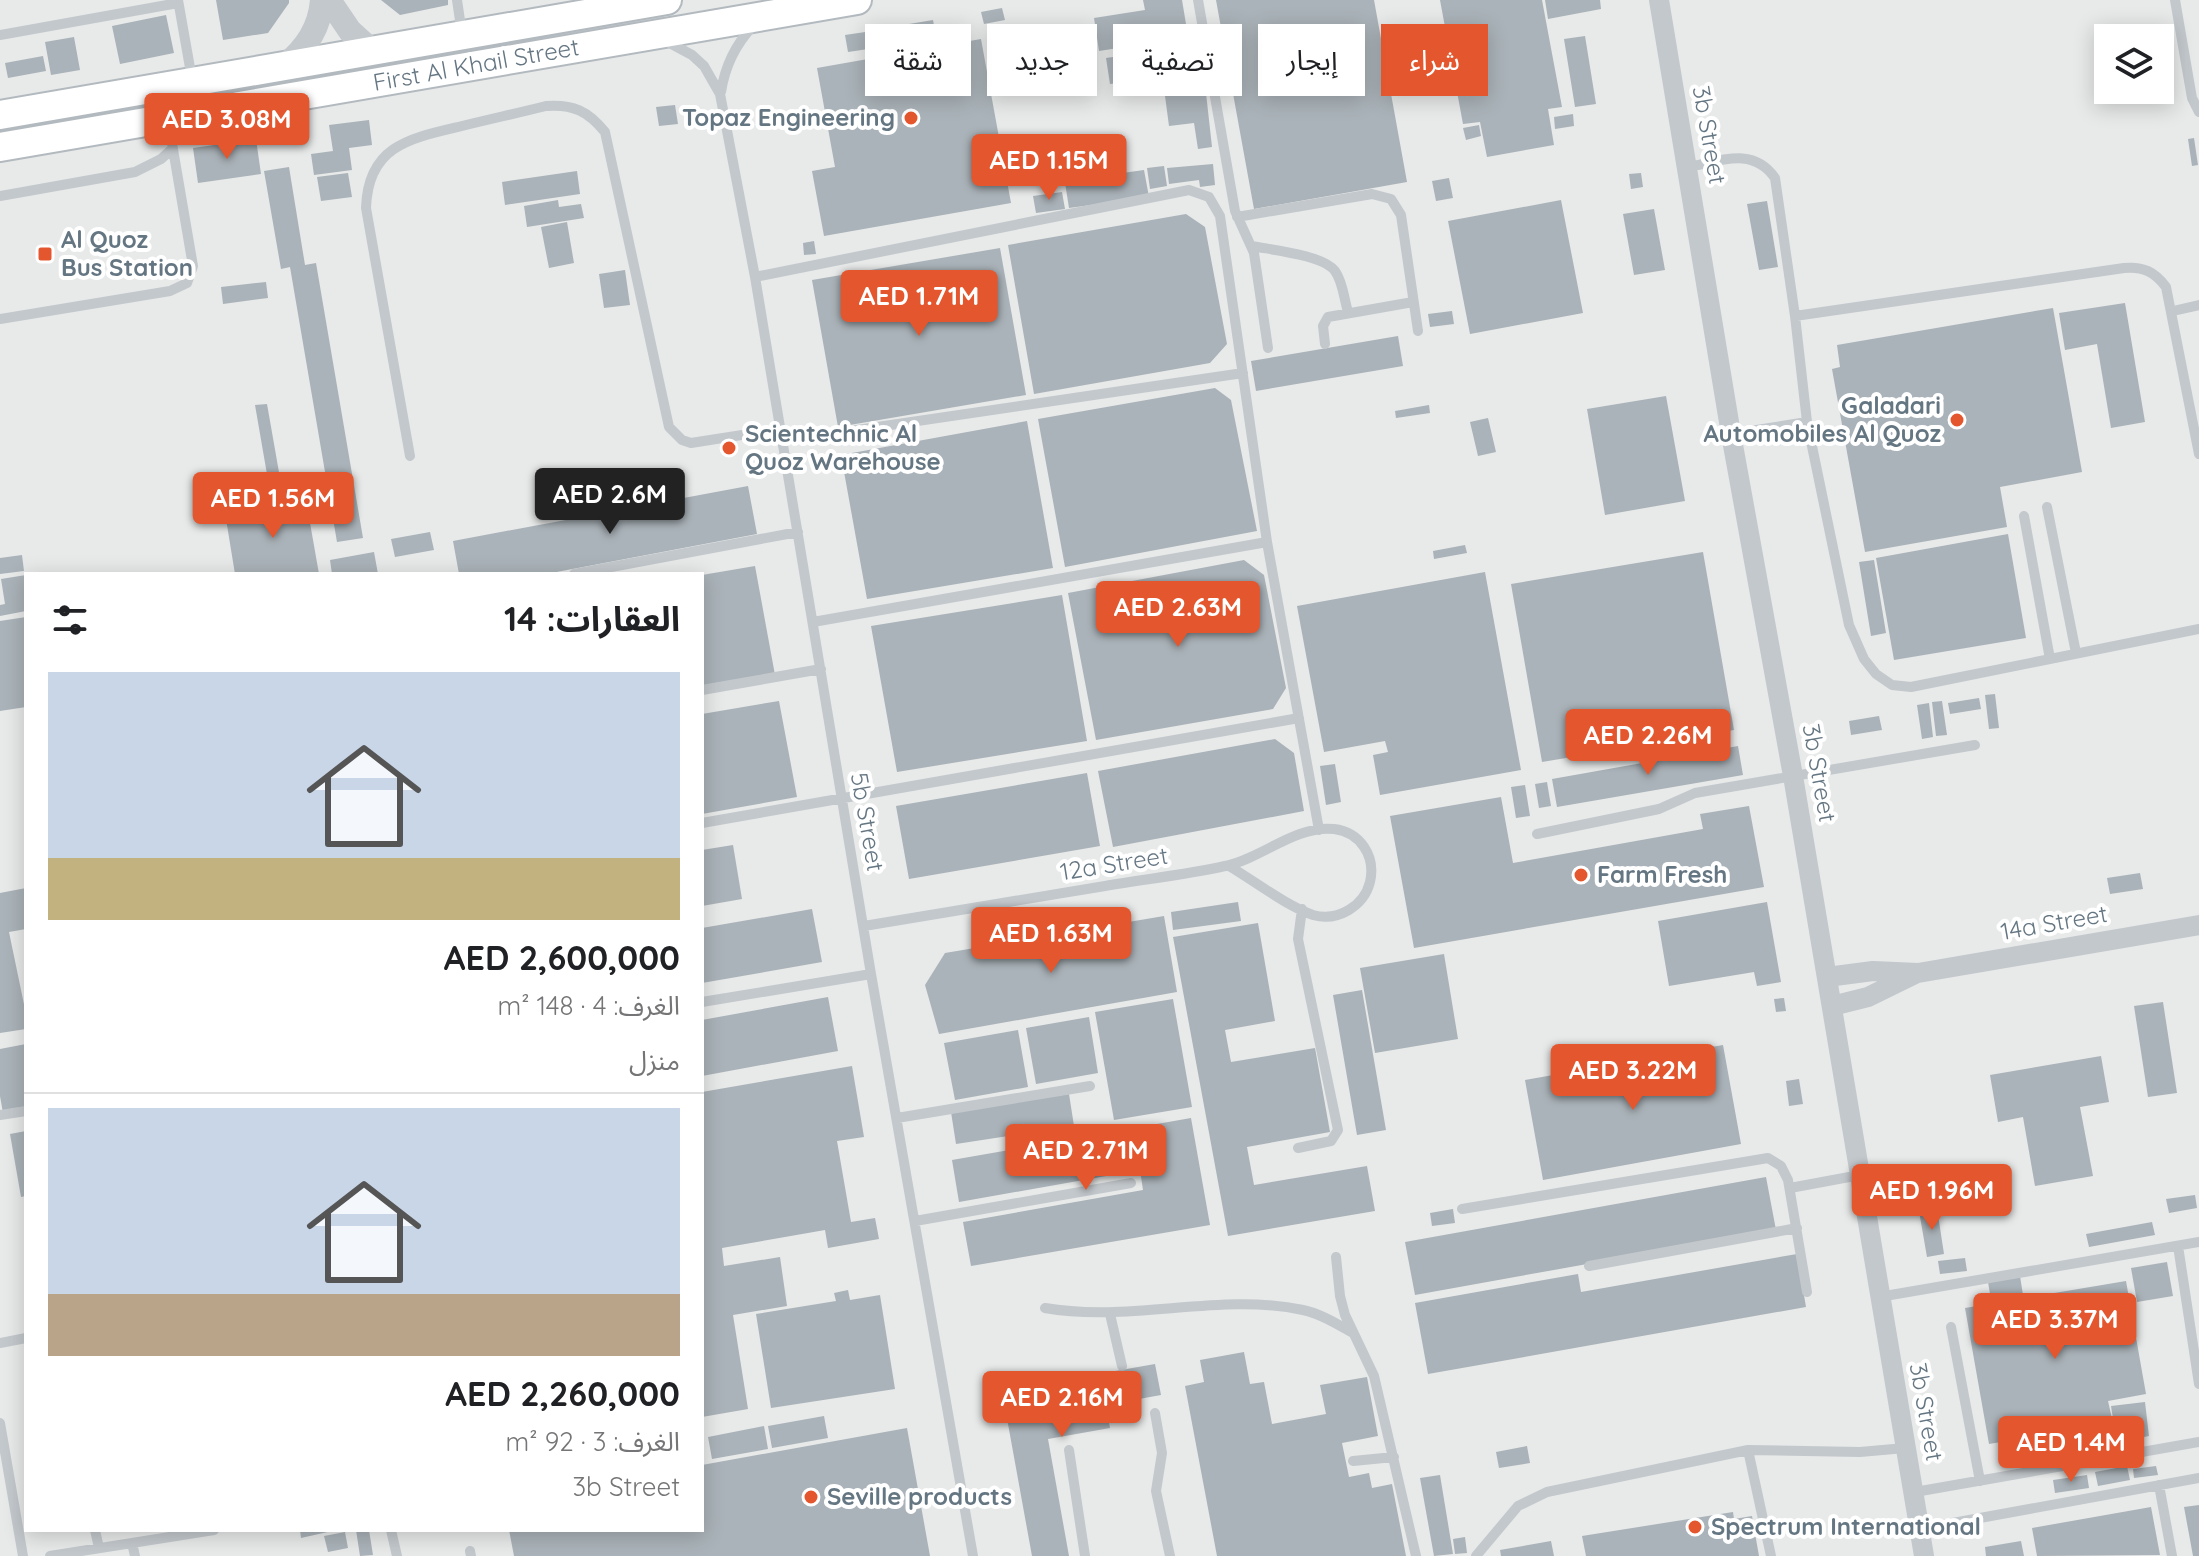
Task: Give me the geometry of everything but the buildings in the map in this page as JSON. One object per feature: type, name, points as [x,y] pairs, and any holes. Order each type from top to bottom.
[{"type":"main road","name":"First Al Khail Street","points":[[0,115],[667,0]]},
{"type":"main road","name":"First Al Khail Street","points":[[0,147],[857,0]]},
{"type":"street","points":[[284,66],[295,58],[313,35],[322,0]]},
{"type":"street","points":[[329,0],[350,31],[372,51]]},
{"type":"street","name":"3b Street","points":[[1659,0],[1924,1556]]},
{"type":"street","name":"14a Street","points":[[1827,977],[1873,971],[1918,973],[2199,925]]},
{"type":"street","name":"14a Street","points":[[1832,1006],[1885,990],[1918,973]]},
{"type":"lane","points":[[457,0],[463,36]]},
{"type":"lane","points":[[1198,0],[1237,217],[1252,246],[1268,348]]},
{"type":"lane","points":[[2175,0],[2192,98],[2199,112]]},
{"type":"lane","points":[[0,35],[178,1],[192,81]]},
{"type":"lane","name":"5b Street","points":[[720,94],[727,64],[734,50],[753,25],[766,16]]},
{"type":"lane","name":"5b Street","points":[[647,36],[663,40],[692,55],[704,66],[720,94],[755,277],[871,974],[973,1556]]},
{"type":"lane","points":[[410,456],[366,208],[370,179],[385,155],[409,139],[546,106],[563,105],[580,109],[594,118],[605,132],[669,427],[682,440],[691,443],[780,429]]},
{"type":"lane","points":[[0,319],[176,290],[187,283],[193,266],[167,118]]},
{"type":"lane","points":[[0,196],[135,172],[161,159],[172,149]]},
{"type":"lane","points":[[1688,167],[1739,157],[1754,159],[1769,169],[1778,188],[1807,422],[1849,625],[1864,659],[1876,674],[1892,685],[1911,687],[2199,629]]},
{"type":"lane","points":[[755,277],[1173,193],[1196,191],[1209,197],[1218,209],[1267,542],[1319,830],[1333,829],[1357,837],[1371,864],[1370,884],[1360,902],[1343,913],[1323,916],[1302,909],[1229,866]]},
{"type":"lane","points":[[1237,217],[1372,194],[1385,196],[1395,203],[1401,215],[1418,331]]},
{"type":"lane","points":[[1252,246],[1330,265],[1340,280],[1348,312]]},
{"type":"lane","points":[[1795,316],[2144,268],[2166,287],[2199,454]]},
{"type":"lane","points":[[1325,344],[1322,331],[1328,317],[1413,302]]},
{"type":"lane","points":[[2173,311],[2199,305]]},
{"type":"lane","points":[[782,441],[1243,373]]},
{"type":"lane","points":[[1731,434],[1807,422]]},
{"type":"lane","points":[[2047,507],[2076,653]]},
{"type":"lane","points":[[2024,516],[2050,659]]},
{"type":"lane","points":[[585,572],[798,532]]},
{"type":"lane","points":[[813,622],[1267,542]]},
{"type":"lane","points":[[704,690],[821,669]]},
{"type":"lane","points":[[704,823],[1299,718]]},
{"type":"lane","points":[[1537,834],[1659,809],[1690,794],[1975,745]]},
{"type":"lane","name":"12a Street","points":[[864,926],[1229,866],[1319,830]]},
{"type":"lane","points":[[1298,1148],[1331,1141],[1338,1130],[1298,939],[1302,909]]},
{"type":"lane","points":[[704,1002],[871,974]]},
{"type":"lane","points":[[897,1118],[1090,1086]]},
{"type":"lane","points":[[0,1115],[24,1111]]},
{"type":"lane","points":[[1462,1209],[1768,1158],[1781,1166],[1790,1188],[1807,1292]]},
{"type":"lane","points":[[1790,1188],[1860,1175]]},
{"type":"lane","points":[[915,1221],[1131,1183]]},
{"type":"lane","points":[[1589,1266],[1797,1228]]},
{"type":"lane","points":[[1879,1297],[2199,1242]]},
{"type":"lane","points":[[2178,1246],[2199,1384]]},
{"type":"lane","points":[[1336,1257],[1340,1296],[1353,1333],[1374,1376],[1416,1556]]},
{"type":"lane","points":[[1045,1308],[1110,1314],[1193,1307],[1286,1308],[1318,1314],[1353,1333]]},
{"type":"lane","points":[[1110,1314],[1122,1366]]},
{"type":"lane","points":[[1951,1327],[1980,1481]]},
{"type":"lane","points":[[0,1343],[24,1338]]},
{"type":"lane","points":[[1155,1413],[1162,1453],[1156,1491],[1170,1556]]},
{"type":"lane","points":[[0,1423],[4,1474],[23,1556]]},
{"type":"lane","points":[[1915,1492],[2199,1442]]},
{"type":"lane","points":[[1476,1556],[1510,1513],[1537,1495],[1748,1450],[1837,1452],[1905,1448]]},
{"type":"lane","points":[[1069,1450],[1085,1556]]},
{"type":"lane","points":[[1748,1450],[1771,1556]]},
{"type":"lane","points":[[1353,1461],[1394,1457]]},
{"type":"lane","points":[[1920,1529],[2199,1478]]},
{"type":"lane","points":[[2159,1485],[2172,1556]]},
{"type":"lane","points":[[95,1532],[99,1548]]},
{"type":"lane","points":[[50,1556],[201,1532]]},
{"type":"lane","points":[[391,1532],[397,1556]]},
{"type":"lane","points":[[132,1543],[135,1556]]},
{"type":"shaded area","points":[[0,0],[2199,0],[2199,1556],[0,1556]]},
{"type":"place","name":"Topaz Engineering","points":[[911,118]]},
{"type":"place","name":"Al Quoz Bus Station","points":[[45,254]]},
{"type":"place","name":"Galadari Automobiles Al Quoz","points":[[1957,420]]},
{"type":"place","name":"Scientechnic Al Quoz Warehouse","points":[[729,448]]},
{"type":"place","name":"Farm Fresh","points":[[1581,875]]},
{"type":"place","name":"Seville products","points":[[811,1497]]},
{"type":"place","name":"Spectrum International","points":[[1695,1527]]}]
